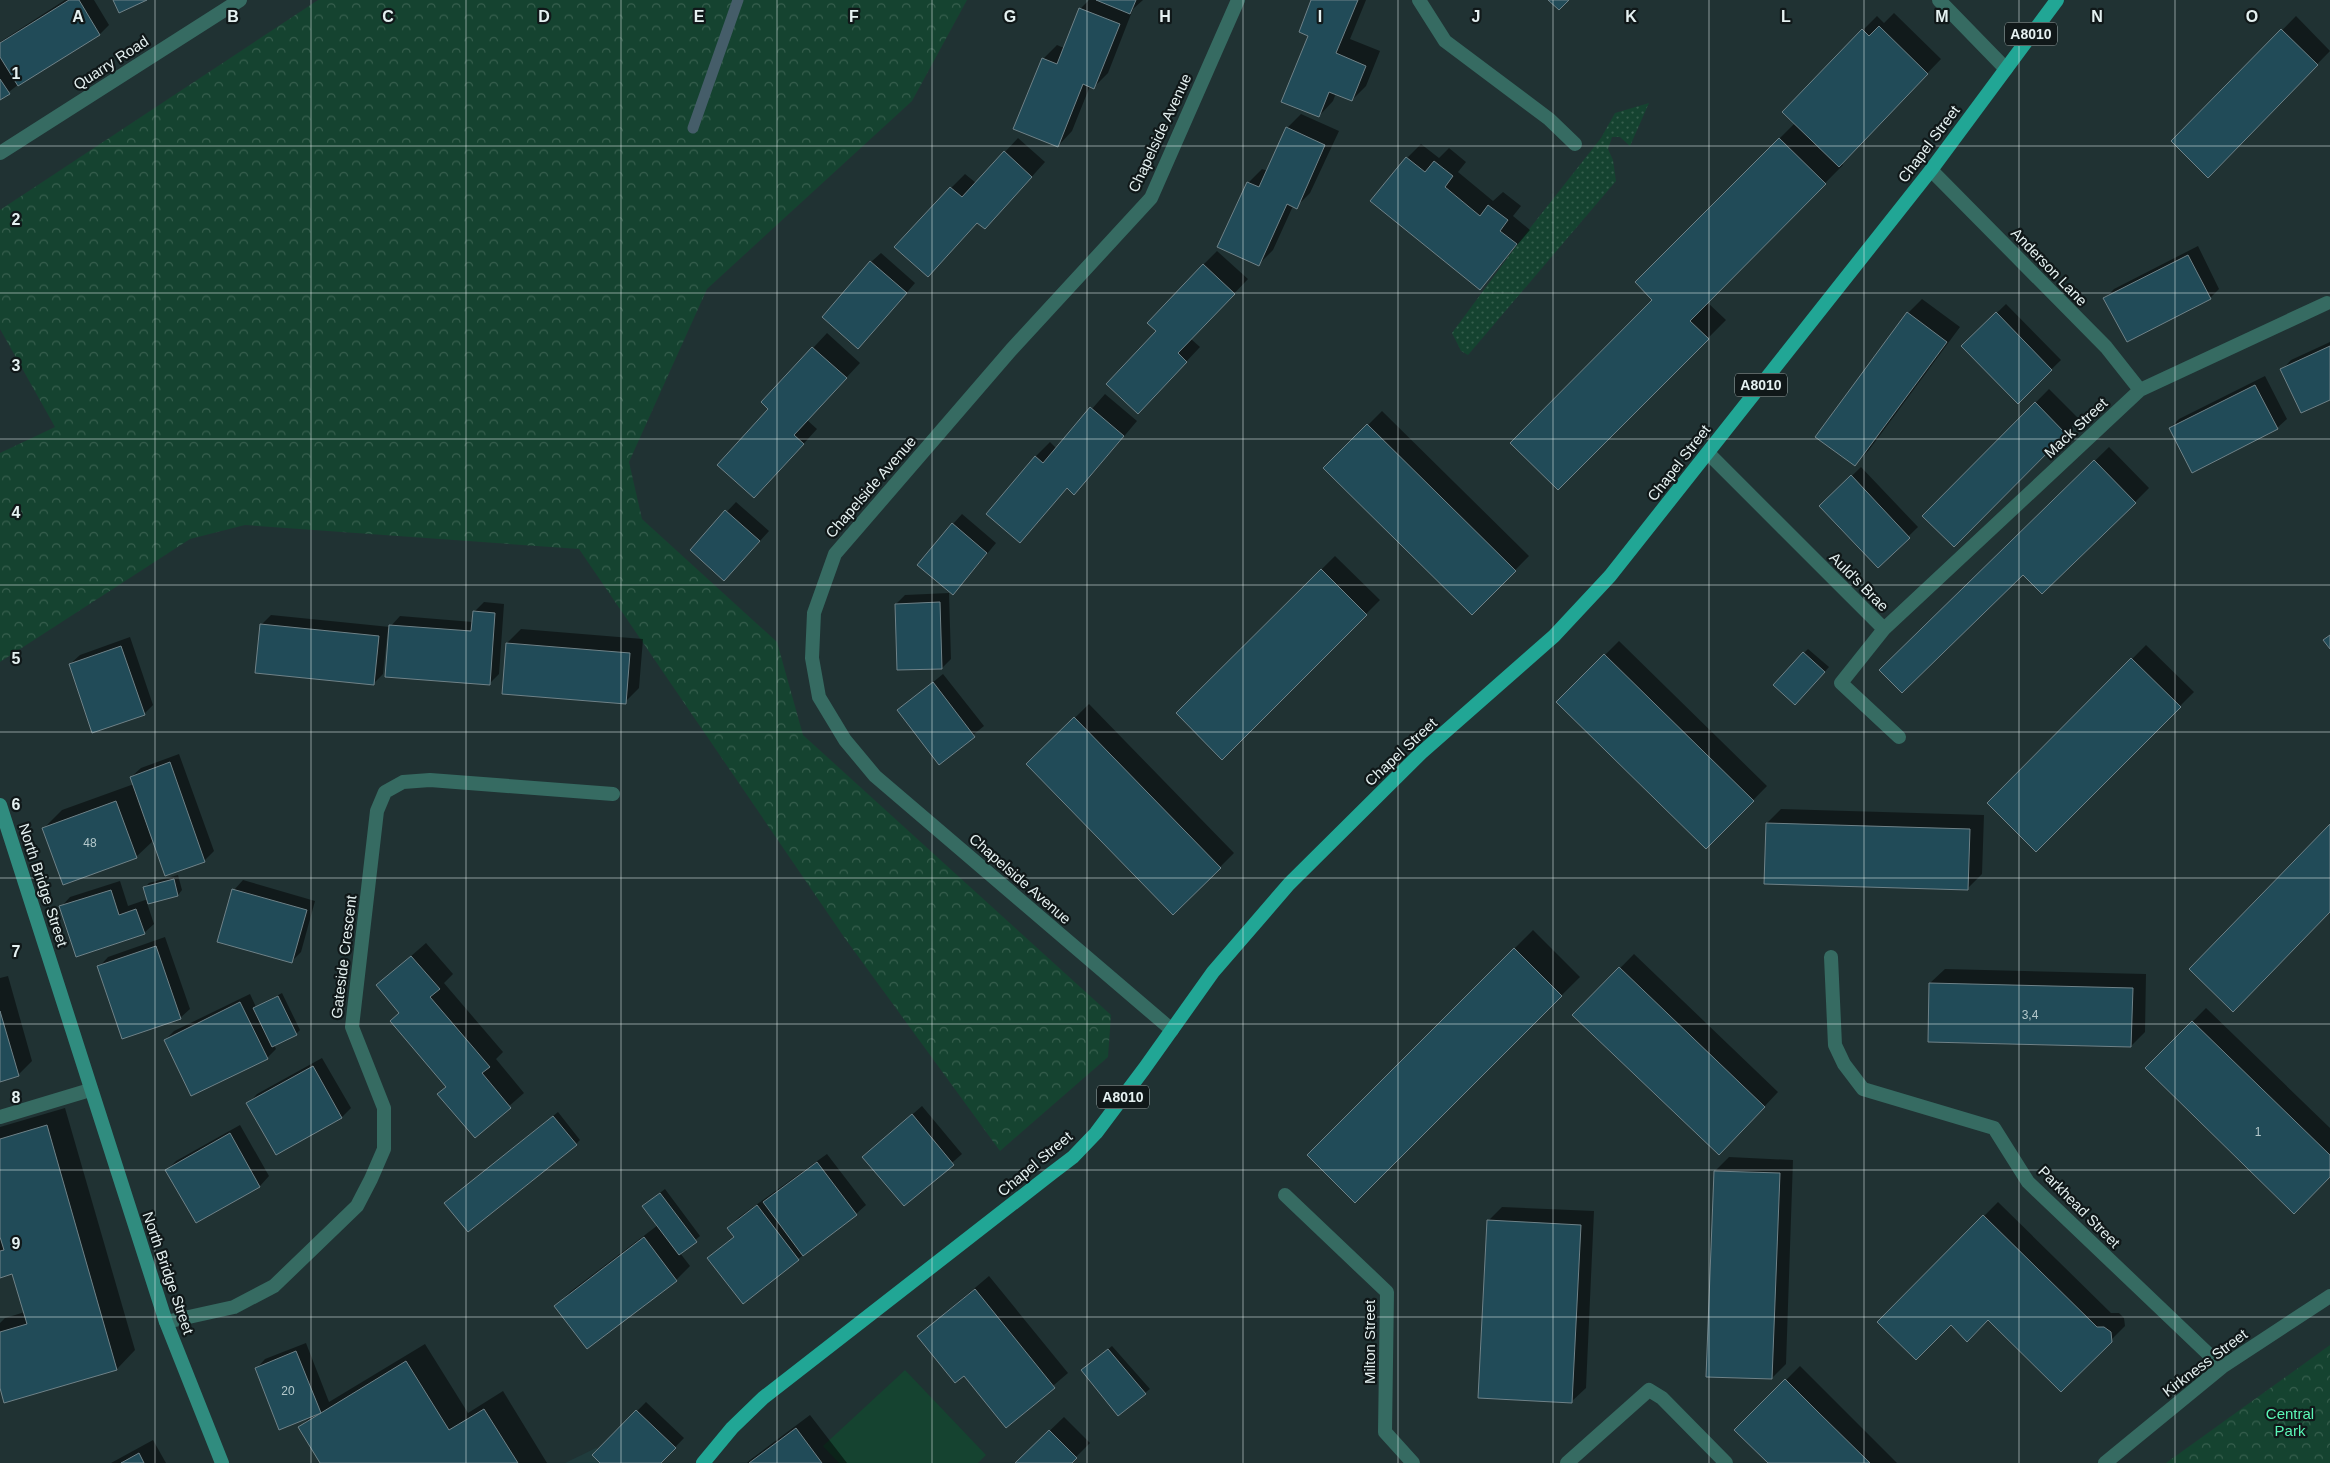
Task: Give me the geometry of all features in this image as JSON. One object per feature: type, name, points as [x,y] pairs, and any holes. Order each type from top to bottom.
[{"type":"main road","name":"Chapel Street","points":[[703,1463],[732,1428],[763,1398],[1073,1157],[1116,1108],[1213,972],[1289,884],[1421,753],[1554,636],[1610,576],[1931,170],[2057,0]]},
{"type":"main road","name":"North Bridge Street","points":[[0,805],[166,1322],[222,1463]]},
{"type":"street","name":"Quarry Road","points":[[0,153],[240,0]]},
{"type":"street","name":"Chapelside Avenue","points":[[1172,1030],[875,776],[845,740],[819,697],[812,658],[814,613],[835,554],[1011,350],[1151,198],[1238,0]]},
{"type":"street","points":[[1419,0],[1444,41],[1549,119],[1575,144]]},
{"type":"street","points":[[1940,0],[2006,69]]},
{"type":"street","name":"Anderson Lane","points":[[1931,170],[2106,347],[2140,390]]},
{"type":"street","name":"Mack Street","points":[[1884,630],[2140,390],[2327,303]]},
{"type":"street","name":"Auld's Brae","points":[[1708,453],[1884,630],[1841,683],[1899,737]]},
{"type":"street","name":"Gateside Crescent","points":[[166,1322],[234,1307],[274,1286],[357,1206],[384,1149],[384,1108],[352,1027],[377,811],[385,792],[403,782],[430,780],[612,794]]},
{"type":"street","name":"Parkhead Street","points":[[1832,957],[1835,1045],[1844,1064],[1863,1089],[1994,1128],[2028,1182],[2222,1367]]},
{"type":"street","points":[[0,1117],[90,1090]]},
{"type":"street","name":"Milton Street","points":[[1285,1195],[1387,1292],[1385,1432],[1413,1463]]},
{"type":"street","name":"Kirkness Street","points":[[2105,1463],[2222,1367],[2330,1296]]},
{"type":"street","points":[[1567,1463],[1649,1390],[1662,1398],[1726,1463]]},
{"type":"shaded area","points":[[596,1448],[625,1463],[565,1463]]},
{"type":"green space","points":[[318,0],[967,0],[912,101],[707,289],[629,462],[642,519],[777,642],[803,735],[1111,1015],[1108,1057],[1000,1151],[844,937],[579,549],[245,525],[190,539],[0,662],[0,453],[55,427],[0,329],[0,210]]},
{"type":"green space","points":[[1649,103],[1630,146],[1620,137],[1612,137],[1608,149],[1613,160],[1616,181],[1468,355],[1461,351],[1452,333],[1523,237],[1601,138],[1615,113]]},
{"type":"green space","name":"Central Park","points":[[2330,1345],[2330,1463],[2166,1463]]},
{"type":"green space","points":[[905,1370],[986,1455],[978,1463],[839,1463],[823,1446]]},
{"type":"building","points":[[69,0],[79,0],[100,35],[18,86],[0,57],[0,43]]},
{"type":"building","points":[[113,0],[147,0],[119,13]]},
{"type":"building","points":[[1096,0],[1136,0],[1130,14]]},
{"type":"building","points":[[1311,0],[1358,0],[1336,53],[1366,66],[1352,101],[1329,92],[1319,117],[1281,102],[1308,36],[1299,32]]},
{"type":"building","points":[[1548,0],[1569,0],[1559,10]]},
{"type":"building","points":[[1079,8],[1120,24],[1094,89],[1083,84],[1058,147],[1013,129],[1042,58],[1057,64]]},
{"type":"building","points":[[1879,26],[1928,74],[1839,167],[1782,112],[1862,29],[1869,36]]},
{"type":"building","points":[[2281,29],[2318,65],[2208,178],[2171,141]]},
{"type":"building","points":[[0,79],[10,94],[0,100]]},
{"type":"building","points":[[1286,127],[1325,145],[1297,209],[1287,204],[1259,266],[1217,247],[1247,182],[1259,187]]},
{"type":"building","points":[[1779,138],[1826,184],[1690,321],[1709,339],[1558,490],[1510,443],[1652,300],[1635,282]]},
{"type":"building","points":[[1004,151],[1032,177],[985,229],[977,223],[928,277],[894,247],[950,187],[962,197]]},
{"type":"building","points":[[1406,157],[1425,172],[1434,161],[1453,176],[1445,187],[1480,216],[1488,205],[1508,220],[1500,231],[1517,244],[1480,290],[1370,201]]},
{"type":"building","points":[[2188,255],[2211,299],[2127,342],[2103,298]]},
{"type":"building","points":[[870,261],[907,293],[858,349],[822,317]]},
{"type":"building","points":[[1203,264],[1235,294],[1178,353],[1187,362],[1138,414],[1106,384],[1156,331],[1147,323]]},
{"type":"building","points":[[1907,312],[1947,342],[1855,466],[1815,437]]},
{"type":"building","points":[[1996,312],[2052,370],[2018,404],[1961,346]]},
{"type":"building","points":[[2330,346],[2330,400],[2301,413],[2280,369]]},
{"type":"building","points":[[812,347],[847,378],[794,435],[804,444],[754,498],[717,465],[768,409],[761,402]]},
{"type":"building","points":[[2255,385],[2278,429],[2192,473],[2169,428]]},
{"type":"building","points":[[2035,402],[2066,434],[1954,547],[1922,516]]},
{"type":"building","points":[[1090,407],[1124,436],[1074,495],[1067,488],[1020,543],[986,514],[1035,456],[1043,463]]},
{"type":"building","points":[[1367,424],[1516,571],[1472,615],[1323,468]]},
{"type":"building","points":[[2094,460],[2136,503],[2042,594],[2023,575],[1902,693],[1879,670]]},
{"type":"building","points":[[1851,475],[1910,538],[1878,568],[1819,506]]},
{"type":"building","points":[[725,510],[760,541],[724,581],[690,550]]},
{"type":"building","points":[[952,523],[987,553],[953,595],[917,565]]},
{"type":"building","points":[[1321,569],[1367,615],[1222,760],[1176,713]]},
{"type":"building","points":[[940,602],[942,669],[897,670],[895,604]]},
{"type":"building","points":[[473,611],[495,613],[490,685],[385,677],[389,625],[471,631]]},
{"type":"building","points":[[260,624],[379,636],[374,685],[255,673]]},
{"type":"building","points":[[2330,635],[2330,649],[2323,640]]},
{"type":"building","points":[[506,643],[630,653],[626,704],[502,694]]},
{"type":"building","points":[[121,646],[145,715],[92,733],[69,664]]},
{"type":"building","points":[[1803,652],[1825,672],[1795,705],[1773,685]]},
{"type":"building","points":[[1604,654],[1754,801],[1706,849],[1556,702]]},
{"type":"building","points":[[2131,658],[2181,707],[2036,852],[1987,803]]},
{"type":"building","points":[[933,682],[975,737],[939,765],[897,710]]},
{"type":"building","points":[[1074,717],[1221,868],[1173,915],[1026,764]]},
{"type":"building","points":[[170,762],[205,862],[165,876],[130,777]]},
{"type":"building","points":[[116,801],[137,858],[63,885],[42,828]]},
{"type":"building","points":[[1766,823],[1970,829],[1968,890],[1764,884]]},
{"type":"building","points":[[2330,824],[2330,912],[2233,1012],[2189,969]]},
{"type":"building","points":[[174,879],[178,896],[148,904],[143,887]]},
{"type":"building","points":[[232,889],[307,910],[292,963],[217,942]]},
{"type":"building","points":[[111,890],[119,915],[136,909],[145,934],[76,957],[59,906]]},
{"type":"building","points":[[156,946],[181,1019],[122,1039],[97,966]]},
{"type":"building","points":[[1514,948],[1562,996],[1355,1203],[1307,1155]]},
{"type":"building","points":[[411,956],[440,989],[430,997],[490,1067],[482,1073],[511,1108],[475,1138],[437,1094],[446,1087],[390,1021],[399,1013],[376,985]]},
{"type":"building","points":[[1619,967],[1765,1107],[1719,1155],[1572,1015]]},
{"type":"building","points":[[1929,983],[2133,988],[2131,1047],[1928,1042]]},
{"type":"building","points":[[278,996],[297,1035],[272,1047],[253,1008]]},
{"type":"building","points":[[240,1002],[268,1059],[191,1096],[164,1040]]},
{"type":"building","points":[[0,1011],[19,1076],[0,1082]]},
{"type":"building","points":[[2192,1021],[2330,1155],[2330,1177],[2294,1214],[2145,1068]]},
{"type":"building","points":[[313,1066],[342,1118],[276,1155],[246,1103]]},
{"type":"building","points":[[912,1114],[954,1165],[904,1206],[862,1157]]},
{"type":"building","points":[[553,1116],[577,1145],[468,1232],[444,1203]]},
{"type":"building","points":[[47,1125],[117,1370],[4,1403],[0,1388],[0,1332],[27,1324],[12,1274],[0,1278],[0,1251],[4,1250],[0,1237],[0,1139]]},
{"type":"building","points":[[230,1133],[260,1187],[196,1223],[165,1170]]},
{"type":"building","points":[[817,1162],[857,1215],[803,1256],[763,1202]]},
{"type":"building","points":[[1714,1171],[1780,1173],[1772,1379],[1706,1377]]},
{"type":"building","points":[[660,1193],[697,1242],[679,1255],[642,1206]]},
{"type":"building","points":[[757,1205],[799,1260],[743,1304],[707,1258],[734,1237],[727,1228]]},
{"type":"building","points":[[1983,1215],[2097,1327],[2104,1327],[2111,1332],[2112,1342],[2061,1392],[1988,1320],[1967,1342],[1951,1325],[1916,1360],[1877,1322]]},
{"type":"building","points":[[1487,1220],[1581,1225],[1572,1403],[1478,1398]]},
{"type":"building","points":[[644,1237],[677,1281],[587,1349],[554,1306]]},
{"type":"building","points":[[975,1289],[1055,1388],[1006,1428],[964,1376],[955,1383],[917,1336]]},
{"type":"building","points":[[1108,1349],[1146,1394],[1118,1416],[1081,1370]]},
{"type":"building","points":[[296,1351],[321,1413],[279,1430],[255,1368]]},
{"type":"building","points":[[406,1361],[449,1430],[484,1409],[518,1463],[320,1463],[298,1427]]},
{"type":"building","points":[[1785,1379],[1870,1463],[1768,1463],[1734,1430]]},
{"type":"building","points":[[636,1410],[676,1448],[661,1463],[600,1463],[592,1455]]},
{"type":"building","points":[[796,1428],[822,1463],[749,1463]]},
{"type":"building","points":[[1049,1430],[1077,1458],[1072,1463],[1015,1463]]},
{"type":"building","points":[[139,1453],[144,1463],[121,1463]]},
{"type":"waterway","points":[[693,128],[738,0]]}]
